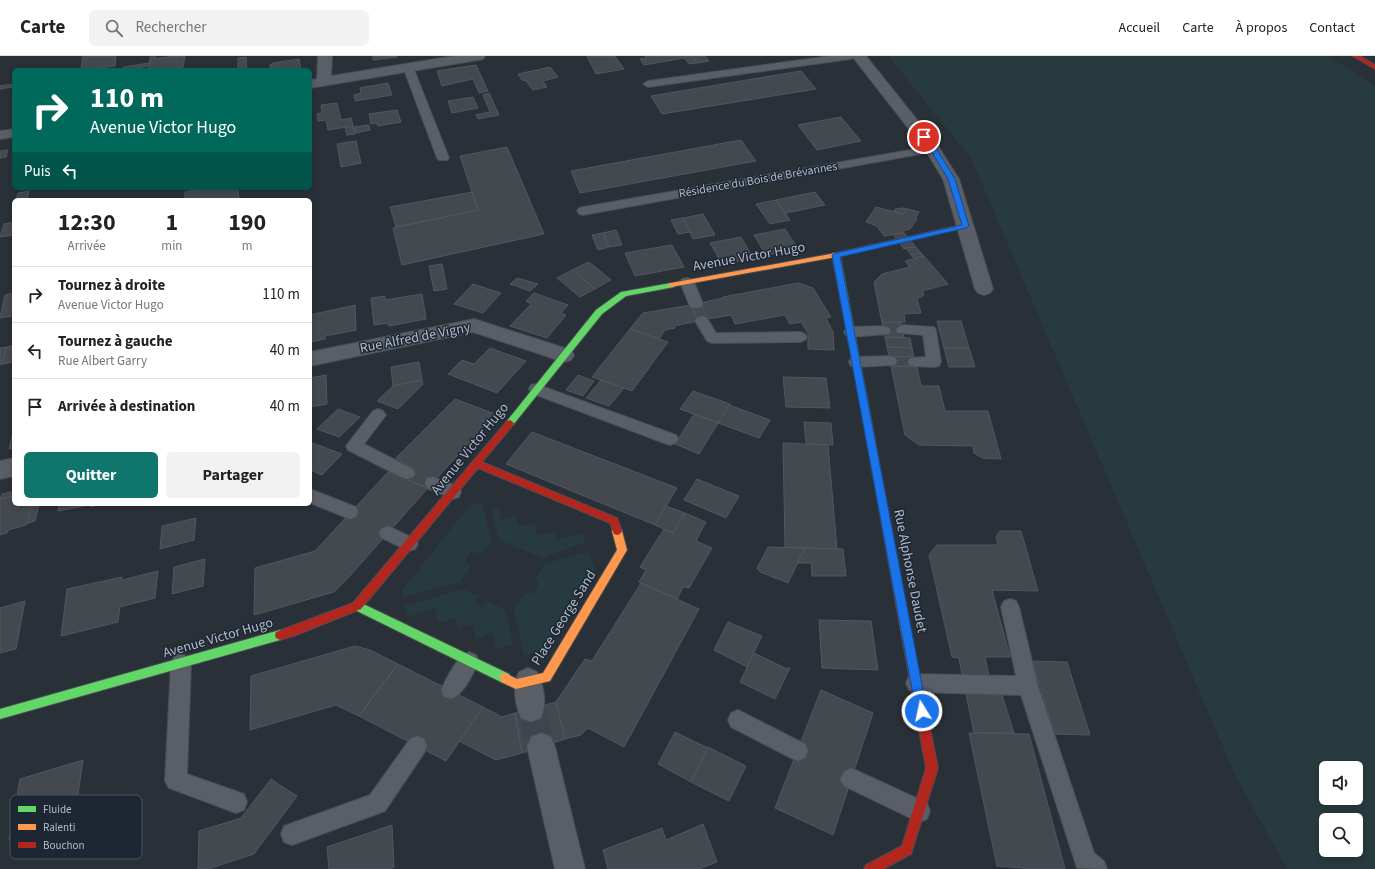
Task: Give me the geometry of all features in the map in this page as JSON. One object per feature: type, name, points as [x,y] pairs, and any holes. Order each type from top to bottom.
[{"type":"street","points":[[324,82],[325,56]]},
{"type":"street","points":[[312,84],[478,56]]},
{"type":"street","points":[[859,56],[933,148],[951,179],[984,289]]},
{"type":"street","points":[[1356,56],[1375,67]]},
{"type":"street","points":[[0,135],[12,133]]},
{"type":"street","name":"Avenue Victor Hugo","points":[[0,714],[296,630],[357,606],[477,464],[599,312],[624,294],[836,255],[966,226]]},
{"type":"street","name":"Rue Alphonse Daudet","points":[[836,255],[932,768],[907,850],[870,869]]},
{"type":"street","name":"Rue Alfred de Vigny","points":[[312,359],[474,325],[564,355]]},
{"type":"street","name":"Place George Sand","points":[[357,606],[516,684],[546,677],[622,550],[614,521],[477,464]]},
{"type":"street","points":[[0,470],[12,467]]},
{"type":"street","points":[[528,681],[531,709]]},
{"type":"street","points":[[541,747],[570,869]]},
{"type":"lane","points":[[648,84],[851,56]]},
{"type":"lane","points":[[408,67],[443,158]]},
{"type":"lane","name":"Résidence du Bois de Brévannes","points":[[583,211],[933,148]]},
{"type":"lane","points":[[687,282],[696,304]]},
{"type":"lane","points":[[702,321],[712,338],[800,337]]},
{"type":"lane","points":[[903,330],[929,330],[934,362],[915,362]]},
{"type":"lane","points":[[850,332],[884,331]]},
{"type":"lane","points":[[856,362],[890,361]]},
{"type":"lane","points":[[536,390],[670,439]]},
{"type":"lane","points":[[378,415],[354,446],[406,473]]},
{"type":"lane","points":[[433,483],[453,492]]},
{"type":"lane","points":[[312,497],[350,512]]},
{"type":"lane","points":[[388,533],[409,544]]},
{"type":"lane","points":[[1010,607],[1028,686],[1085,860],[1096,869]]},
{"type":"lane","points":[[451,690],[469,661]]},
{"type":"lane","points":[[181,663],[176,781],[236,802]]},
{"type":"lane","points":[[916,683],[1028,686]]},
{"type":"lane","points":[[738,720],[798,751]]},
{"type":"lane","points":[[292,834],[377,803],[417,746]]},
{"type":"lane","points":[[851,779],[919,811]]},
{"type":"green space","points":[[888,56],[1328,56],[1375,86],[1375,869],[1287,869],[1235,775],[971,158]]},
{"type":"green space","points":[[482,503],[491,541],[481,554],[473,552],[467,556],[465,563],[470,567],[460,582],[404,597],[401,592],[470,505]]},
{"type":"green space","points":[[499,508],[501,520],[516,515],[518,526],[535,523],[537,535],[553,532],[557,540],[583,533],[585,542],[543,558],[499,540],[492,510]]},
{"type":"green space","points":[[589,551],[595,569],[541,652],[524,655],[514,609],[525,593],[534,593],[539,583],[535,579],[545,564]]},
{"type":"green space","points":[[463,589],[478,596],[476,600],[478,605],[482,607],[489,602],[506,610],[513,644],[496,649],[493,633],[476,639],[473,624],[458,628],[456,618],[438,623],[435,608],[407,617],[405,606]]},
{"type":"building","points":[[83,56],[116,56],[115,66],[81,68]]},
{"type":"building","points":[[185,56],[183,67],[176,68],[149,68],[150,57],[156,57],[155,59]]},
{"type":"building","points":[[373,56],[396,56],[397,57],[373,60]]},
{"type":"building","points":[[587,56],[615,56],[624,69],[596,74]]},
{"type":"building","points":[[645,56],[692,56],[697,63],[689,64],[684,58],[644,65],[640,59],[646,58]]},
{"type":"building","points":[[692,56],[705,56],[709,61],[697,63]]},
{"type":"building","points":[[246,57],[247,68],[238,68],[238,58]]},
{"type":"building","points":[[299,59],[301,68],[270,68],[270,65],[273,63]]},
{"type":"building","points":[[150,63],[150,66],[136,68],[123,67]]},
{"type":"building","points":[[476,65],[488,91],[479,93],[473,79],[442,86],[437,71]]},
{"type":"building","points":[[550,67],[558,77],[543,81],[547,87],[533,90],[518,74]]},
{"type":"building","points":[[801,71],[816,89],[662,114],[651,96]]},
{"type":"building","points":[[388,83],[392,95],[355,101],[354,95],[361,93],[360,88]]},
{"type":"building","points":[[12,84],[12,87],[0,89],[0,86]]},
{"type":"building","points":[[489,93],[499,115],[478,119],[476,115],[490,112],[483,95]]},
{"type":"building","points":[[473,97],[478,108],[452,113],[448,101]]},
{"type":"building","points":[[337,103],[341,120],[351,118],[353,126],[328,130],[326,120],[318,121],[317,114],[322,113],[321,105]]},
{"type":"building","points":[[397,110],[401,122],[378,126],[377,123],[371,124],[369,114]]},
{"type":"building","points":[[841,117],[861,141],[817,150],[798,125]]},
{"type":"building","points":[[369,125],[370,130],[356,133],[354,127]]},
{"type":"building","points":[[353,126],[355,134],[347,135],[345,127]]},
{"type":"building","points":[[741,140],[756,161],[580,193],[571,171]]},
{"type":"building","points":[[356,141],[361,163],[341,167],[337,144]]},
{"type":"building","points":[[507,147],[544,234],[402,265],[393,228],[478,210],[460,156]]},
{"type":"building","points":[[8,150],[6,157],[0,158],[0,151]]},
{"type":"building","points":[[196,190],[238,190],[239,198],[185,198],[185,192]]},
{"type":"building","points":[[29,191],[27,198],[17,198],[18,193]]},
{"type":"building","points":[[472,192],[478,210],[396,227],[390,207]]},
{"type":"building","points":[[815,192],[825,205],[786,213],[776,200]]},
{"type":"building","points":[[776,200],[790,220],[770,224],[756,204]]},
{"type":"building","points":[[876,207],[903,214],[908,209],[919,212],[916,218],[917,219],[910,229],[903,231],[904,233],[884,236],[877,226],[866,222]]},
{"type":"building","points":[[895,209],[908,209],[903,214],[894,211]]},
{"type":"building","points":[[703,214],[715,235],[693,239],[683,218]]},
{"type":"building","points":[[683,218],[690,232],[678,234],[671,220]]},
{"type":"building","points":[[12,222],[12,235],[0,237],[4,224]]},
{"type":"building","points":[[785,229],[798,249],[766,255],[754,235]]},
{"type":"building","points":[[616,230],[622,245],[609,247],[603,233]]},
{"type":"building","points":[[603,233],[609,247],[598,250],[592,235]]},
{"type":"building","points":[[904,233],[916,247],[904,249],[893,234]]},
{"type":"building","points":[[741,237],[753,258],[722,264],[710,243]]},
{"type":"building","points":[[672,245],[684,267],[635,276],[625,253]]},
{"type":"building","points":[[916,247],[921,253],[911,255],[906,248]]},
{"type":"building","points":[[921,253],[924,256],[914,258],[911,255]]},
{"type":"building","points":[[924,256],[948,284],[922,291],[924,295],[917,299],[921,313],[904,314],[905,322],[882,323],[874,282],[882,274],[910,267],[905,261]]},
{"type":"building","points":[[589,262],[611,280],[595,289],[572,270]]},
{"type":"building","points":[[442,264],[447,289],[434,291],[429,266]]},
{"type":"building","points":[[572,270],[595,289],[580,297],[557,278]]},
{"type":"building","points":[[517,278],[538,284],[530,291],[510,284]]},
{"type":"building","points":[[798,283],[813,288],[831,317],[826,318],[833,332],[834,350],[808,349],[808,333],[801,322],[790,324],[785,315],[735,324],[731,315],[708,319],[700,303],[723,297]]},
{"type":"building","points":[[473,284],[501,293],[483,313],[454,304]]},
{"type":"building","points":[[12,293],[12,316],[0,318],[5,295]]},
{"type":"building","points":[[534,293],[568,305],[561,313],[566,315],[547,338],[510,326],[531,304],[526,301]]},
{"type":"building","points":[[422,294],[426,319],[389,326],[387,323],[374,325],[371,298],[385,296],[385,300]]},
{"type":"building","points":[[700,303],[708,319],[698,321],[691,305]]},
{"type":"building","points":[[355,305],[356,330],[325,336],[325,339],[312,342],[312,315]]},
{"type":"building","points":[[691,305],[698,321],[674,326],[675,328],[665,330],[659,339],[630,329],[643,313]]},
{"type":"building","points":[[937,321],[961,321],[969,348],[944,348]]},
{"type":"building","points":[[901,322],[904,338],[885,337],[882,323]]},
{"type":"building","points":[[630,329],[668,342],[632,391],[592,377]]},
{"type":"building","points":[[885,337],[910,338],[912,348],[887,347]]},
{"type":"building","points":[[12,346],[12,362],[2,364],[7,347]]},
{"type":"building","points":[[7,347],[2,364],[0,365],[0,348]]},
{"type":"building","points":[[887,347],[912,348],[914,357],[889,356]]},
{"type":"building","points":[[490,348],[526,361],[497,393],[448,374],[462,360],[474,364]]},
{"type":"building","points":[[944,348],[969,348],[975,367],[949,367]]},
{"type":"building","points":[[889,356],[914,357],[917,367],[891,366]]},
{"type":"building","points":[[419,362],[422,380],[393,386],[391,367]]},
{"type":"building","points":[[891,366],[917,367],[921,386],[939,386],[945,411],[988,411],[1001,459],[982,458],[974,453],[973,446],[919,445],[905,435]]},
{"type":"building","points":[[326,375],[327,404],[312,407],[312,378]]},
{"type":"building","points":[[578,375],[594,381],[583,396],[566,390]]},
{"type":"building","points":[[783,377],[826,378],[830,408],[786,407]]},
{"type":"building","points":[[422,380],[423,384],[398,409],[377,401],[393,386]]},
{"type":"building","points":[[601,380],[624,388],[609,406],[586,398]]},
{"type":"building","points":[[693,391],[730,404],[718,423],[680,409]]},
{"type":"building","points":[[455,399],[495,414],[428,488],[401,478],[412,467],[396,458]]},
{"type":"building","points":[[729,405],[770,420],[759,438],[718,423]]},
{"type":"building","points":[[338,409],[360,417],[339,437],[317,429]]},
{"type":"building","points":[[694,414],[718,423],[699,454],[675,444]]},
{"type":"building","points":[[804,422],[831,423],[833,445],[806,444]]},
{"type":"building","points":[[532,432],[677,488],[655,525],[506,464]]},
{"type":"building","points":[[12,437],[12,448],[9,449]]},
{"type":"building","points":[[312,443],[342,454],[322,475],[312,471]]},
{"type":"building","points":[[783,443],[828,445],[837,549],[785,547]]},
{"type":"building","points":[[388,472],[428,488],[347,579],[334,592],[254,615],[255,568],[315,551]]},
{"type":"building","points":[[697,479],[739,496],[726,518],[684,500]]},
{"type":"building","points":[[12,492],[12,496],[0,499],[2,494]]},
{"type":"building","points":[[12,496],[12,506],[31,506],[28,523],[26,525],[8,530],[7,533],[0,535],[0,499]]},
{"type":"building","points":[[31,506],[39,506],[35,521],[28,523]]},
{"type":"building","points":[[59,506],[85,506],[58,511]]},
{"type":"building","points":[[666,506],[685,513],[673,533],[655,525]]},
{"type":"building","points":[[685,513],[706,522],[696,541],[712,548],[689,588],[683,587],[677,599],[639,582],[646,570],[640,567],[664,529],[673,533]]},
{"type":"building","points":[[196,518],[194,540],[160,549],[162,526]]},
{"type":"building","points":[[1000,531],[1021,531],[1038,591],[992,590],[1010,657],[985,657],[989,676],[962,675],[959,658],[952,657],[929,555],[937,545],[998,545],[996,537]]},
{"type":"building","points":[[768,547],[805,548],[788,583],[760,572],[757,568]]},
{"type":"building","points":[[805,548],[843,549],[846,576],[812,576],[811,563],[797,563]]},
{"type":"building","points":[[205,559],[203,586],[172,594],[174,567]]},
{"type":"building","points":[[158,571],[155,598],[120,607],[118,622],[61,636],[67,589],[122,577],[122,580]]},
{"type":"building","points":[[641,583],[699,609],[624,747],[588,728],[581,735],[565,739],[556,702],[585,659],[592,661]]},
{"type":"building","points":[[25,601],[16,649],[0,653],[0,608]]},
{"type":"building","points":[[819,620],[871,621],[878,670],[822,668]]},
{"type":"building","points":[[728,622],[762,636],[747,667],[714,650]]},
{"type":"building","points":[[355,646],[370,650],[398,664],[359,716],[336,705],[250,730],[251,676]]},
{"type":"building","points":[[754,653],[785,668],[790,668],[775,699],[740,682]]},
{"type":"building","points":[[1032,661],[1067,662],[1090,735],[1055,734]]},
{"type":"building","points":[[398,664],[483,707],[446,761],[359,716]]},
{"type":"building","points":[[821,690],[873,713],[833,835],[775,808]]},
{"type":"building","points":[[966,694],[1002,695],[1014,733],[974,733]]},
{"type":"building","points":[[556,702],[565,739],[522,753],[515,713]]},
{"type":"building","points":[[483,707],[502,717],[515,713],[522,753],[496,760],[459,741]]},
{"type":"building","points":[[675,732],[708,748],[691,782],[658,764]]},
{"type":"building","points":[[969,733],[1029,734],[1065,869],[1024,869],[997,866]]},
{"type":"building","points":[[708,747],[746,766],[729,801],[691,782]]},
{"type":"building","points":[[83,760],[78,795],[17,795],[20,779]]},
{"type":"building","points":[[271,779],[297,796],[254,854],[208,869],[198,869],[199,831],[241,818]]},
{"type":"building","points":[[703,824],[717,862],[699,869],[608,869],[603,850],[662,828],[666,840]]},
{"type":"building","points":[[392,825],[394,867],[390,869],[329,869],[327,847]]},
{"type":"tunnel","points":[[531,709],[541,747]]},
{"type":"traffic: fast","points":[[836,255],[864,403]]},
{"type":"traffic: fast","points":[[510,423],[599,312],[624,294],[671,285]]},
{"type":"traffic: fast","points":[[357,606],[505,678]]},
{"type":"traffic: fast","points":[[0,714],[280,635]]},
{"type":"traffic: slow","points":[[671,285],[836,255],[966,226]]},
{"type":"traffic: slow","points":[[864,403],[907,637]]},
{"type":"traffic: slow","points":[[505,678],[516,684],[546,677],[622,550],[617,531]]},
{"type":"traffic: jam","points":[[1356,56],[1375,67]]},
{"type":"traffic: jam","points":[[280,635],[357,606],[510,423]]},
{"type":"traffic: jam","points":[[477,464],[614,521],[617,531]]},
{"type":"traffic: jam","points":[[870,869],[907,850],[932,768],[907,637]]},
{"type":"route","points":[[922,711],[836,255],[966,226],[951,179],[933,148],[924,137]]}]
